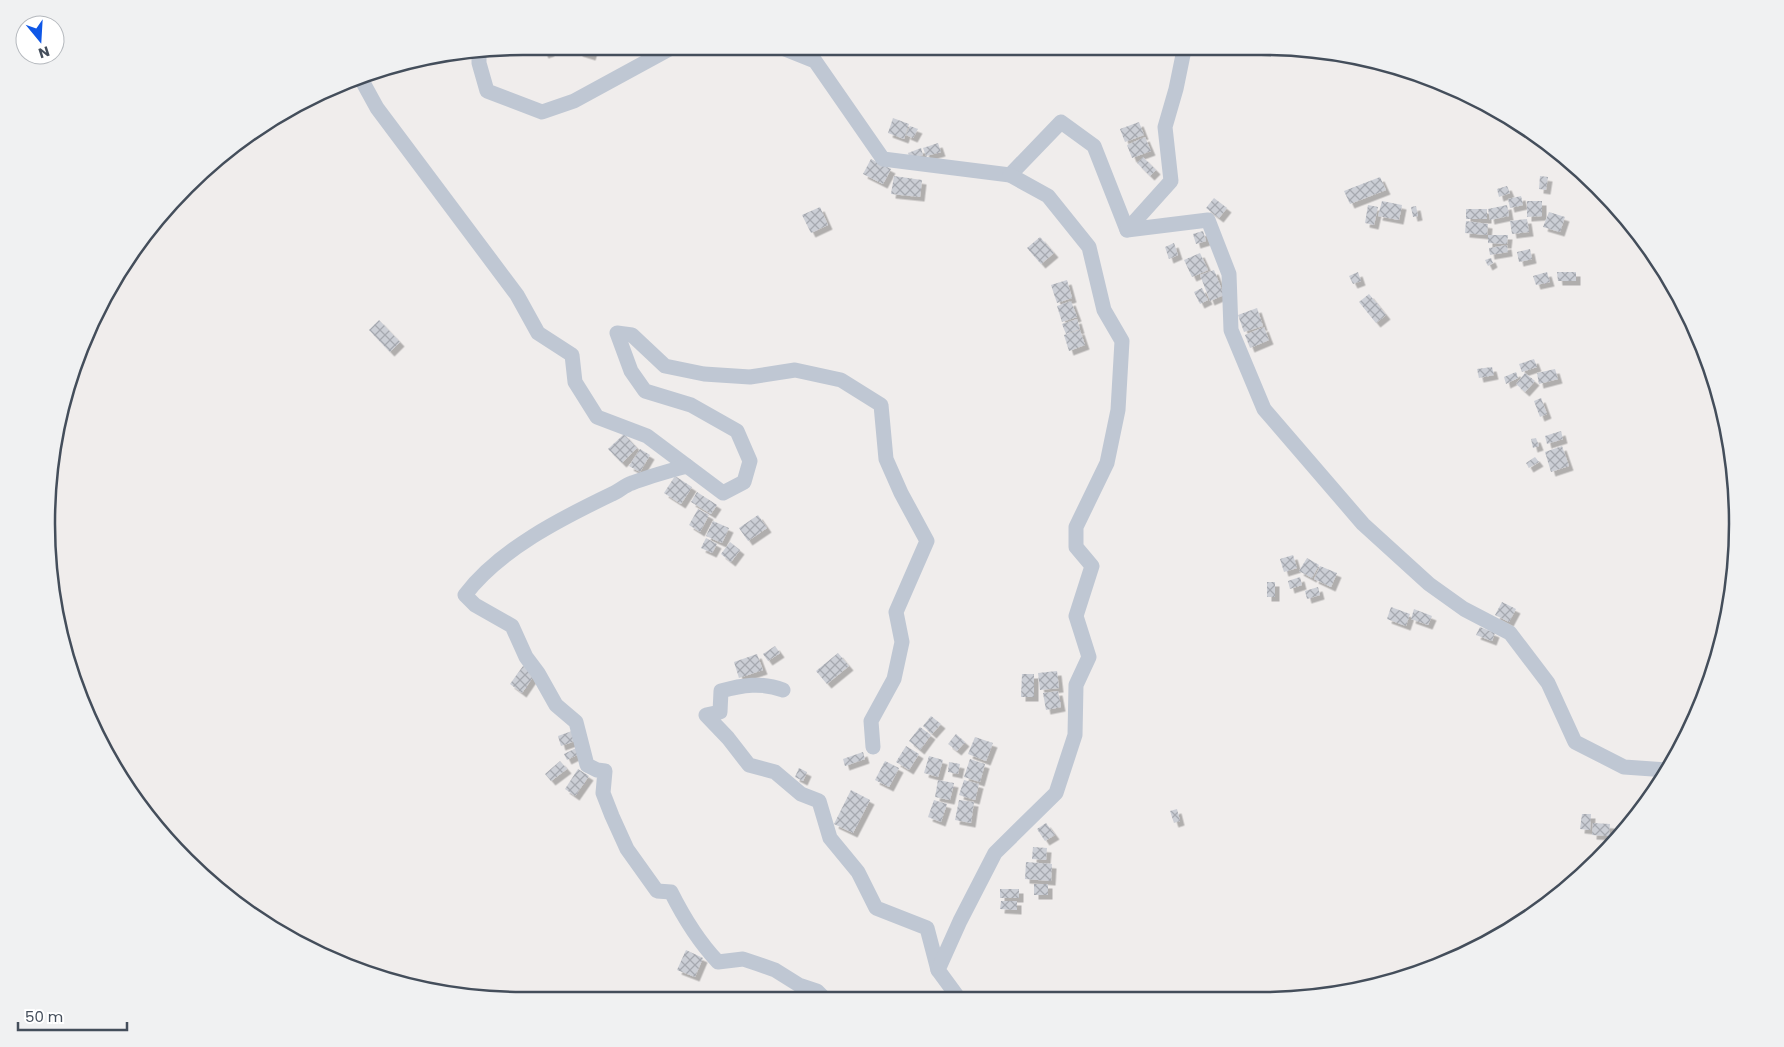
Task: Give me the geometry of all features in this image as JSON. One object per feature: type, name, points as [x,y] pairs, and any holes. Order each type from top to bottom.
[{"type":"street","points":[[480,57],[479,63],[487,91],[542,112],[574,101],[659,55]]},
{"type":"street","points":[[800,55],[815,61],[884,159],[1010,175],[1048,196],[1089,247],[1104,310],[1122,341],[1118,410],[1107,463],[1076,527],[1076,547],[1092,566],[1076,616],[1089,658],[1076,685],[1075,735],[1056,793],[995,853],[960,921],[938,970]]},
{"type":"street","points":[[1127,230],[1171,181],[1165,126],[1176,89],[1183,55]]},
{"type":"street","points":[[364,84],[377,108],[517,295],[538,332],[572,356],[575,382],[597,417],[647,436],[723,493],[744,482],[750,460],[737,431],[691,405],[645,391],[631,371],[617,333],[632,335],[665,366],[704,374],[750,377],[794,370],[841,380],[881,405],[886,459],[901,493],[927,541],[896,612],[902,642],[894,679],[871,721],[873,747]]},
{"type":"street","points":[[1010,175],[1061,122],[1094,146],[1127,230]]},
{"type":"street","points":[[1127,230],[1208,220],[1229,274],[1230,330],[1264,409],[1362,524],[1422,578],[1464,609],[1510,633],[1548,683],[1575,742],[1624,767],[1659,769]]},
{"type":"street","points":[[687,466],[631,483],[554,523],[524,542],[487,570],[465,594],[476,605],[512,626],[526,657],[538,673],[556,705],[576,722],[587,765],[597,770],[605,771],[603,793],[627,849],[657,891],[670,892],[701,944],[718,962],[743,959],[775,970],[799,985],[818,992]]},
{"type":"street","points":[[783,690],[770,685],[740,686],[721,691],[720,712],[706,715],[728,738],[749,765],[775,772],[801,794],[819,801],[830,838],[858,872],[876,908],[927,928],[938,970],[954,992]]},
{"type":"building","points":[[893,118],[909,124],[904,139],[888,133]]},
{"type":"building","points":[[1139,122],[1144,135],[1125,142],[1120,129]]},
{"type":"building","points":[[910,126],[918,129],[913,138],[906,135]]},
{"type":"building","points":[[1145,137],[1151,151],[1132,158],[1127,145]]},
{"type":"building","points":[[938,143],[941,152],[926,156],[923,148]]},
{"type":"building","points":[[921,148],[923,155],[910,159],[908,153]]},
{"type":"building","points":[[1143,157],[1156,170],[1150,176],[1137,163]]},
{"type":"building","points":[[871,159],[891,169],[883,184],[863,174]]},
{"type":"building","points":[[894,176],[922,180],[920,197],[891,194]]},
{"type":"building","points":[[1540,176],[1548,177],[1546,190],[1539,189]]},
{"type":"building","points":[[1380,177],[1386,190],[1350,204],[1344,191]]},
{"type":"building","points":[[1507,186],[1510,193],[1499,197],[1497,189]]},
{"type":"building","points":[[1521,196],[1523,205],[1510,208],[1508,199]]},
{"type":"building","points":[[1214,198],[1227,208],[1219,218],[1206,208]]},
{"type":"building","points":[[1382,201],[1402,205],[1399,220],[1378,216]]},
{"type":"building","points":[[1527,201],[1542,201],[1542,216],[1527,217]]},
{"type":"building","points":[[1368,205],[1378,207],[1374,225],[1365,223]]},
{"type":"building","points":[[1507,205],[1509,216],[1490,220],[1488,209]]},
{"type":"building","points":[[1416,206],[1418,216],[1413,217],[1411,207]]},
{"type":"building","points":[[820,207],[828,225],[811,233],[802,215]]},
{"type":"building","points":[[1466,209],[1487,209],[1487,219],[1466,219]]},
{"type":"building","points":[[1549,212],[1565,217],[1560,232],[1543,227]]},
{"type":"building","points":[[1527,219],[1529,232],[1512,234],[1510,221]]},
{"type":"building","points":[[1466,221],[1488,224],[1487,235],[1465,233]]},
{"type":"building","points":[[1203,231],[1206,241],[1196,244],[1193,234]]},
{"type":"building","points":[[1488,235],[1508,235],[1507,244],[1488,243]]},
{"type":"building","points":[[1040,237],[1054,253],[1041,264],[1027,248]]},
{"type":"building","points":[[1174,243],[1178,255],[1169,259],[1165,247]]},
{"type":"building","points":[[1507,245],[1508,252],[1490,255],[1489,248]]},
{"type":"building","points":[[1530,249],[1532,259],[1519,262],[1517,252]]},
{"type":"building","points":[[1200,253],[1208,270],[1192,277],[1184,260]]},
{"type":"building","points":[[1491,258],[1493,263],[1488,266],[1485,260]]},
{"type":"building","points":[[1214,270],[1224,295],[1210,301],[1200,275]]},
{"type":"building","points":[[1358,272],[1361,281],[1353,284],[1349,276]]},
{"type":"building","points":[[1547,272],[1550,282],[1536,285],[1533,276]]},
{"type":"building","points":[[1557,272],[1576,272],[1576,281],[1558,281]]},
{"type":"building","points":[[1067,280],[1072,298],[1057,303],[1051,285]]},
{"type":"building","points":[[1202,288],[1208,300],[1200,304],[1194,292]]},
{"type":"building","points":[[1369,294],[1386,315],[1376,323],[1359,302]]},
{"type":"building","points":[[1071,301],[1077,317],[1062,322],[1057,306]]},
{"type":"building","points":[[1257,308],[1263,326],[1244,332],[1238,315]]},
{"type":"building","points":[[1077,319],[1080,329],[1066,334],[1062,324]]},
{"type":"building","points":[[379,320],[400,342],[390,352],[369,330]]},
{"type":"building","points":[[1264,327],[1269,340],[1250,348],[1245,335]]},
{"type":"building","points":[[1080,330],[1085,345],[1069,351],[1064,335]]},
{"type":"building","points":[[1534,359],[1537,367],[1522,372],[1519,364]]},
{"type":"building","points":[[1492,367],[1494,375],[1479,378],[1477,369]]},
{"type":"building","points":[[1555,369],[1558,379],[1539,384],[1537,373]]},
{"type":"building","points":[[1516,372],[1518,378],[1506,384],[1504,377]]},
{"type":"building","points":[[1525,373],[1535,381],[1525,392],[1516,384]]},
{"type":"building","points":[[1541,398],[1547,414],[1540,417],[1534,401]]},
{"type":"building","points":[[1561,431],[1563,439],[1547,444],[1545,436]]},
{"type":"building","points":[[624,434],[637,448],[622,463],[608,449]]},
{"type":"building","points":[[1536,438],[1539,446],[1533,448],[1531,439]]},
{"type":"building","points":[[1562,446],[1569,466],[1551,472],[1545,452]]},
{"type":"building","points":[[640,449],[650,455],[640,472],[629,466]]},
{"type":"building","points":[[1535,457],[1539,462],[1529,468],[1526,463]]},
{"type":"building","points":[[675,476],[692,487],[681,504],[664,493]]},
{"type":"building","points":[[697,492],[717,505],[711,514],[691,502]]},
{"type":"building","points":[[698,509],[709,515],[700,532],[689,525]]},
{"type":"building","points":[[758,515],[767,528],[748,541],[739,528]]},
{"type":"building","points":[[713,521],[729,528],[722,543],[706,536]]},
{"type":"building","points":[[706,538],[717,544],[712,553],[701,548]]},
{"type":"building","points":[[730,542],[740,550],[731,562],[721,554]]},
{"type":"building","points":[[1293,555],[1297,568],[1284,572],[1280,559]]},
{"type":"building","points":[[1307,558],[1319,565],[1312,578],[1299,571]]},
{"type":"building","points":[[1320,566],[1337,573],[1331,587],[1314,579]]},
{"type":"building","points":[[1300,577],[1302,585],[1290,589],[1288,581]]},
{"type":"building","points":[[1267,582],[1275,582],[1275,597],[1267,597]]},
{"type":"building","points":[[1318,587],[1320,595],[1307,599],[1305,591]]},
{"type":"building","points":[[1502,602],[1516,609],[1509,622],[1495,615]]},
{"type":"building","points":[[1391,607],[1410,614],[1406,626],[1387,619]]},
{"type":"building","points":[[1414,609],[1432,616],[1428,625],[1411,619]]},
{"type":"building","points":[[1480,627],[1495,633],[1492,641],[1476,635]]},
{"type":"building","points":[[775,646],[780,653],[768,661],[763,654]]},
{"type":"building","points":[[838,653],[849,666],[827,684],[816,671]]},
{"type":"building","points":[[757,654],[763,670],[739,678],[734,662]]},
{"type":"building","points":[[523,666],[535,674],[522,693],[510,684]]},
{"type":"building","points":[[1057,671],[1059,688],[1040,690],[1038,673]]},
{"type":"building","points":[[1022,674],[1034,674],[1034,697],[1021,697]]},
{"type":"building","points":[[1058,691],[1061,707],[1046,710],[1043,693]]},
{"type":"building","points":[[931,716],[941,724],[932,734],[923,726]]},
{"type":"building","points":[[920,727],[931,735],[920,750],[909,741]]},
{"type":"building","points":[[572,731],[575,741],[561,746],[558,736]]},
{"type":"building","points":[[956,734],[965,742],[957,751],[948,744]]},
{"type":"building","points":[[975,737],[993,743],[986,761],[968,754]]},
{"type":"building","points":[[906,746],[919,754],[909,770],[896,762]]},
{"type":"building","points":[[576,748],[579,754],[567,760],[564,754]]},
{"type":"building","points":[[863,752],[865,759],[845,766],[843,759]]},
{"type":"building","points":[[929,756],[943,760],[938,777],[924,773]]},
{"type":"building","points":[[970,759],[985,764],[980,782],[964,777]]},
{"type":"building","points":[[560,761],[567,769],[551,781],[545,774]]},
{"type":"building","points":[[885,761],[899,768],[889,787],[875,780]]},
{"type":"building","points":[[949,762],[960,764],[958,774],[948,772]]},
{"type":"building","points":[[799,768],[807,772],[803,781],[795,777]]},
{"type":"building","points":[[578,769],[589,776],[575,796],[565,789]]},
{"type":"building","points":[[938,780],[954,783],[950,800],[935,797]]},
{"type":"building","points":[[964,780],[979,784],[975,800],[959,795]]},
{"type":"building","points":[[851,790],[870,800],[853,833],[834,824]]},
{"type":"building","points":[[934,800],[947,804],[941,822],[928,817]]},
{"type":"building","points":[[959,800],[974,802],[971,823],[955,820]]},
{"type":"building","points":[[1177,809],[1180,821],[1174,823],[1170,811]]},
{"type":"building","points":[[1582,814],[1591,814],[1590,830],[1580,829]]},
{"type":"building","points":[[1046,823],[1055,835],[1045,841],[1037,829]]},
{"type":"building","points":[[1593,823],[1610,824],[1609,836],[1592,835]]},
{"type":"building","points":[[1033,847],[1047,848],[1046,860],[1032,859]]},
{"type":"building","points":[[1026,862],[1052,864],[1051,881],[1025,879]]},
{"type":"building","points":[[1034,884],[1048,884],[1048,895],[1034,895]]},
{"type":"building","points":[[1000,889],[1019,889],[1019,898],[1000,898]]},
{"type":"building","points":[[1001,901],[1017,901],[1017,910],[1000,909]]},
{"type":"building","points":[[686,950],[703,958],[695,977],[677,970]]}]
